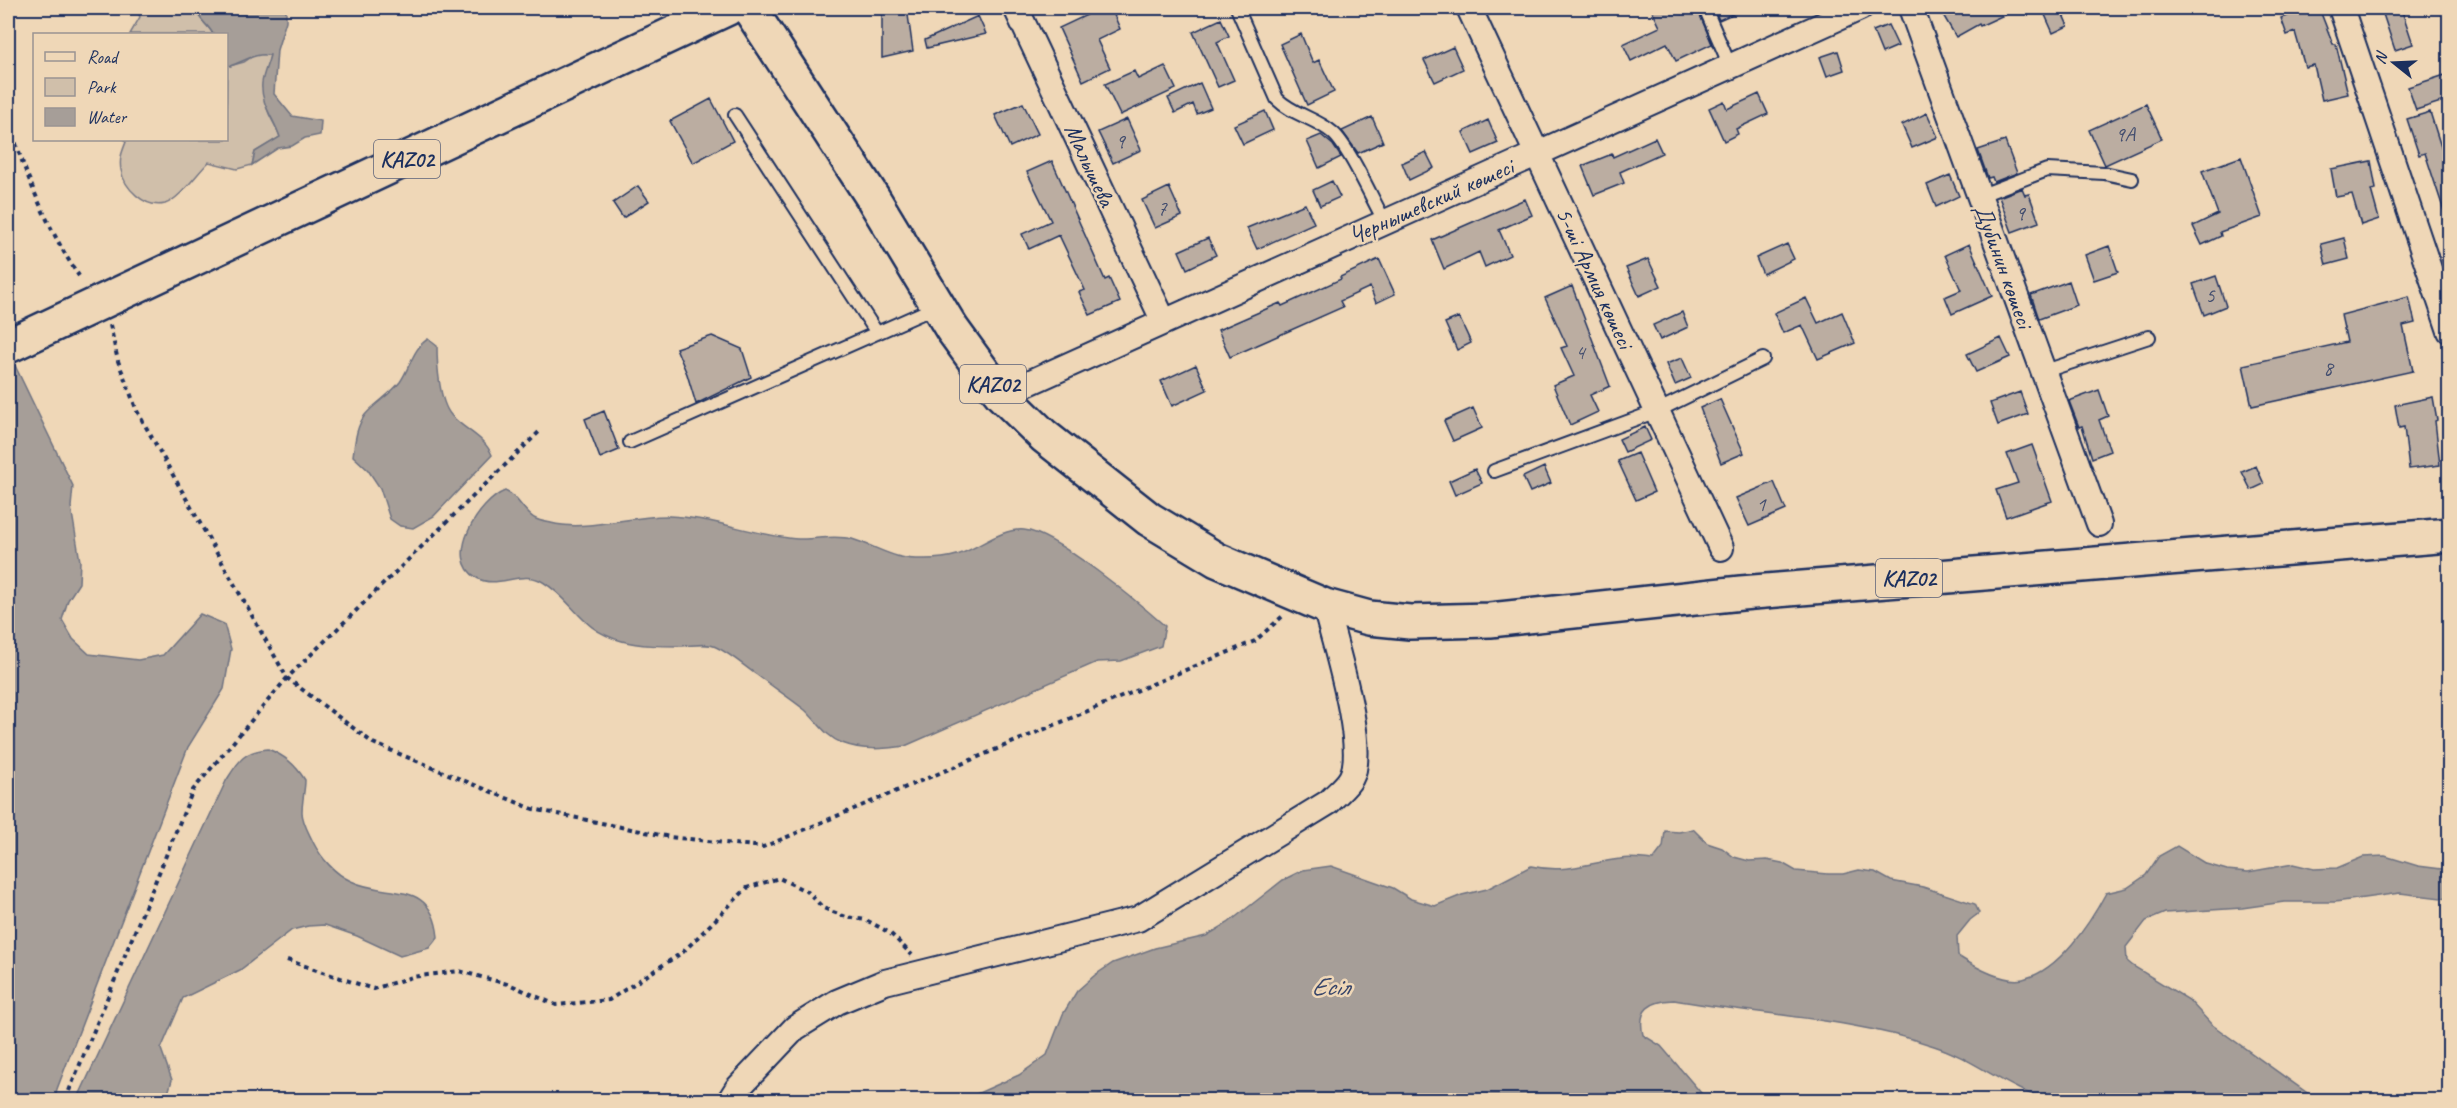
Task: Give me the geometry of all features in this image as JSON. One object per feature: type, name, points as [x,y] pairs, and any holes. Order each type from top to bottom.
[{"type":"highway","name":"KAZ02","points":[[8,346],[97,315],[728,8]]},
{"type":"highway","name":"KAZ02","points":[[749,8],[873,198],[966,349],[1002,395],[1044,436],[1149,519],[1217,560],[1314,602],[1369,618],[1410,622],[1490,620],[1741,592],[2450,535]]},
{"type":"street","name":"Малышева","points":[[1016,8],[1164,322]]},
{"type":"street","name":"5-ші Армия көшесі","points":[[1469,8],[1721,548]]},
{"type":"street","name":"Чернышевский көшесі","points":[[1002,395],[1860,8]]},
{"type":"street","name":"Дубинин көшесі","points":[[1911,8],[2099,524]]},
{"type":"street","points":[[2341,8],[2450,331]]},
{"type":"street","points":[[730,1101],[737,1089],[795,1028],[837,1002],[885,982],[1138,919],[1329,802],[1351,777],[1356,758],[1355,741],[1314,602]]},
{"type":"lane","points":[[1237,8],[1277,99],[1289,110],[1320,124],[1339,139],[1384,222]]},
{"type":"lane","points":[[1706,8],[1730,66]]},
{"type":"lane","points":[[735,116],[877,333]]},
{"type":"lane","points":[[1979,196],[2047,170],[2104,173],[2132,179]]},
{"type":"lane","points":[[630,442],[939,306]]},
{"type":"lane","points":[[2042,372],[2149,336]]},
{"type":"lane","points":[[1494,471],[1657,411],[1763,359]]},
{"type":"path","points":[[8,117],[12,133],[42,206],[66,258],[78,276]]},
{"type":"path","points":[[97,315],[137,411],[286,678],[373,743],[533,809],[670,837],[763,847],[1255,641],[1314,602]]},
{"type":"path","points":[[69,1091],[193,790],[286,678],[539,432]]},
{"type":"path","points":[[287,960],[374,988],[412,977],[459,971],[511,985],[556,1005],[609,1000],[683,952],[747,888],[779,878],[808,892],[823,909],[846,917],[866,920],[890,933],[927,971]]},
{"type":"green space","points":[[136,8],[200,8],[196,9],[197,13],[212,33],[131,33],[140,17]]},
{"type":"green space","points":[[256,54],[270,55],[265,99],[280,137],[255,152],[252,165],[237,169],[209,162],[182,191],[165,204],[150,203],[137,196],[126,184],[121,170],[125,141],[228,141],[228,64],[230,66],[244,62]]},
{"type":"water","points":[[286,8],[286,21],[277,50],[274,94],[292,116],[321,121],[320,135],[305,138],[292,146],[278,148],[252,165],[255,152],[280,137],[265,104],[262,90],[270,55],[254,56],[230,66],[228,64],[228,33],[212,33],[201,20],[196,9]]},
{"type":"water","points":[[428,339],[437,346],[440,382],[447,409],[456,420],[484,443],[492,455],[434,516],[413,528],[400,526],[390,519],[380,488],[368,470],[353,456],[356,435],[365,415],[400,382],[415,353]]},
{"type":"water","points":[[8,351],[73,486],[71,507],[80,561],[79,583],[68,600],[62,620],[73,639],[89,654],[138,660],[163,655],[200,614],[224,624],[231,649],[224,689],[188,747],[57,1089],[55,1100],[8,1100]]},
{"type":"water","points":[[505,491],[534,518],[551,523],[580,526],[654,516],[685,517],[782,537],[852,539],[904,558],[914,559],[953,556],[1006,532],[1024,530],[1056,543],[1076,556],[1153,615],[1165,626],[1161,646],[1121,661],[1097,662],[905,746],[873,749],[850,746],[831,737],[805,710],[716,647],[704,644],[651,645],[622,641],[596,630],[543,582],[518,578],[493,582],[477,578],[467,569],[463,557],[468,531],[485,506]]},
{"type":"water","points":[[268,749],[289,761],[305,780],[302,816],[324,860],[339,874],[351,881],[418,898],[427,906],[434,918],[438,937],[429,948],[400,956],[357,936],[325,925],[292,930],[240,970],[183,998],[161,1049],[172,1080],[166,1100],[77,1100],[226,781],[238,763],[247,755]]},
{"type":"water","name":"Есіл","points":[[1693,829],[1707,843],[1722,848],[1734,857],[1749,861],[1767,860],[1782,863],[1796,871],[1828,874],[1843,874],[1859,870],[1875,872],[1891,881],[1923,887],[1975,904],[1979,913],[1957,936],[1958,956],[1989,973],[2015,980],[2036,974],[2049,966],[2072,944],[2106,893],[2127,888],[2146,875],[2159,856],[2177,846],[2206,864],[2227,870],[2248,872],[2293,864],[2314,869],[2337,868],[2363,857],[2385,856],[2418,866],[2449,870],[2449,899],[2400,893],[2335,902],[2284,902],[2242,908],[2165,913],[2146,921],[2126,947],[2127,961],[2133,966],[2189,1000],[2211,1024],[2317,1100],[2049,1100],[2019,1089],[1945,1050],[1903,1037],[1838,1023],[1674,1000],[1658,1002],[1647,1008],[1642,1019],[1643,1035],[1661,1046],[1707,1100],[963,1100],[1019,1075],[1047,1055],[1063,1014],[1077,991],[1095,975],[1113,963],[1155,948],[1206,936],[1228,923],[1283,880],[1303,870],[1331,866],[1393,888],[1411,899],[1435,906],[1462,895],[1487,889],[1531,866],[1555,869],[1624,858],[1653,860],[1663,847],[1665,831],[1679,832]]},
{"type":"building","points":[[882,8],[907,8],[913,51],[882,58]]},
{"type":"building","points":[[1084,8],[1111,8],[1120,29],[1097,40],[1110,68],[1083,81],[1059,28],[1087,15]]},
{"type":"building","points":[[1651,8],[1679,8],[1682,14],[1697,8],[1712,44],[1676,61],[1667,43],[1631,61],[1623,44],[1660,27]]},
{"type":"building","points":[[1714,8],[1746,8],[1719,20]]},
{"type":"building","points":[[1939,8],[2019,8],[1980,26],[1979,24],[1956,37]]},
{"type":"building","points":[[2042,8],[2060,8],[2068,26],[2053,33]]},
{"type":"building","points":[[2310,8],[2319,8],[2333,44],[2336,44],[2348,94],[2322,100],[2314,65],[2305,67],[2295,32],[2287,35],[2281,18]]},
{"type":"building","points":[[2381,8],[2401,8],[2413,44],[2395,50]]},
{"type":"building","points":[[978,16],[986,34],[927,48],[925,40]]},
{"type":"building","points":[[1221,19],[1229,36],[1217,42],[1234,80],[1218,87],[1193,32]]},
{"type":"building","points":[[1888,25],[1898,46],[1882,53],[1873,31]]},
{"type":"building","points":[[1301,34],[1313,63],[1319,60],[1334,92],[1307,105],[1280,44]]},
{"type":"building","points":[[1453,47],[1463,69],[1435,82],[1424,60]]},
{"type":"building","points":[[1838,51],[1844,70],[1827,76],[1820,57]]},
{"type":"building","points":[[1165,66],[1176,89],[1120,115],[1105,84],[1134,71],[1138,79]]},
{"type":"building","points":[[2445,75],[2450,87],[2450,99],[2416,110],[2408,87]]},
{"type":"building","points":[[1200,83],[1211,108],[1197,114],[1193,104],[1175,113],[1168,98]]},
{"type":"building","points":[[1759,94],[1768,114],[1736,129],[1738,134],[1724,141],[1709,108],[1724,101],[1727,109]]},
{"type":"building","points":[[711,99],[733,141],[693,163],[670,121]]},
{"type":"building","points":[[1023,103],[1038,134],[1010,147],[995,115]]},
{"type":"building","points":[[2146,104],[2162,139],[2105,165],[2089,130]]},
{"type":"building","points":[[1265,111],[1273,130],[1243,144],[1234,125]]},
{"type":"building","points":[[2430,112],[2446,163],[2450,162],[2450,216],[2446,217],[2425,153],[2419,155],[2407,119]]},
{"type":"building","points":[[1927,113],[1938,137],[1912,148],[1902,125]]},
{"type":"building","points":[[1372,117],[1383,142],[1358,153],[1342,131]]},
{"type":"building","points":[[1127,119],[1141,150],[1113,163],[1098,132]]},
{"type":"building","points":[[1488,120],[1498,143],[1473,154],[1463,132]]},
{"type":"building","points":[[1321,135],[1333,145],[1341,157],[1319,168],[1307,141]]},
{"type":"building","points":[[1655,138],[1662,153],[1620,172],[1624,183],[1594,195],[1582,166],[1612,154],[1613,157]]},
{"type":"building","points":[[2005,141],[2017,173],[1994,182],[1992,177],[1988,178],[1978,150]]},
{"type":"building","points":[[1426,152],[1434,168],[1409,180],[1402,163]]},
{"type":"building","points":[[2241,157],[2262,217],[2220,232],[2221,236],[2202,245],[2193,226],[2218,214],[2202,171]]},
{"type":"building","points":[[1052,161],[1105,280],[1109,278],[1120,302],[1090,315],[1079,292],[1085,290],[1059,235],[1029,249],[1022,234],[1051,221],[1027,172]]},
{"type":"building","points":[[2371,161],[2376,189],[2371,190],[2379,219],[2361,225],[2352,194],[2336,197],[2331,169]]},
{"type":"building","points":[[1950,175],[1959,196],[1936,207],[1927,185]]},
{"type":"building","points":[[1332,181],[1340,197],[1320,206],[1313,190]]},
{"type":"building","points":[[638,186],[649,201],[623,218],[613,203]]},
{"type":"building","points":[[1169,187],[1182,216],[1155,228],[1142,200]]},
{"type":"building","points":[[2022,188],[2025,195],[2029,194],[2039,222],[2012,232],[1999,197]]},
{"type":"building","points":[[1525,199],[1532,215],[1499,230],[1510,255],[1485,267],[1479,252],[1444,269],[1432,240]]},
{"type":"building","points":[[1305,204],[1314,223],[1257,249],[1247,228]]},
{"type":"building","points":[[1208,238],[1216,255],[1187,269],[1179,251]]},
{"type":"building","points":[[2344,238],[2349,259],[2326,265],[2321,244]]},
{"type":"building","points":[[1787,244],[1794,259],[1763,274],[1756,258]]},
{"type":"building","points":[[1969,244],[1992,296],[1952,314],[1945,297],[1961,290],[1945,255]]},
{"type":"building","points":[[2109,246],[2118,272],[2094,280],[2085,255]]},
{"type":"building","points":[[1379,259],[1395,294],[1376,303],[1370,287],[1340,301],[1343,307],[1230,357],[1218,330],[1280,303],[1282,306]]},
{"type":"building","points":[[1648,259],[1661,286],[1639,296],[1626,268]]},
{"type":"building","points":[[2216,276],[2226,306],[2204,315],[2193,284]]},
{"type":"building","points":[[2069,281],[2077,305],[2039,319],[2031,295]]},
{"type":"building","points":[[1572,286],[1610,386],[1590,395],[1598,412],[1570,425],[1553,385],[1574,376],[1561,348],[1567,346],[1545,298]]},
{"type":"building","points":[[2409,297],[2415,323],[2403,326],[2413,371],[2252,406],[2243,365],[2347,342],[2341,315]]},
{"type":"building","points":[[1806,298],[1818,323],[1842,312],[1855,343],[1818,359],[1802,325],[1783,333],[1774,313]]},
{"type":"building","points":[[1682,312],[1688,327],[1660,340],[1653,325]]},
{"type":"building","points":[[1459,317],[1471,343],[1457,350],[1445,323]]},
{"type":"building","points":[[712,336],[742,349],[751,377],[696,404],[676,348]]},
{"type":"building","points":[[2001,338],[2010,357],[1976,372],[1967,354]]},
{"type":"building","points":[[1682,358],[1691,378],[1675,385],[1666,364]]},
{"type":"building","points":[[1196,365],[1207,390],[1172,406],[1161,381]]},
{"type":"building","points":[[2099,390],[2108,416],[2099,420],[2110,451],[2092,458],[2082,426],[2079,427],[2069,401]]},
{"type":"building","points":[[2020,392],[2028,414],[1998,425],[1990,403]]},
{"type":"building","points":[[2433,397],[2440,465],[2409,469],[2404,427],[2399,428],[2395,405]]},
{"type":"building","points":[[1720,399],[1744,453],[1721,463],[1700,408]]},
{"type":"building","points":[[1473,408],[1482,428],[1453,441],[1444,421]]},
{"type":"building","points":[[604,411],[619,450],[600,458],[585,419]]},
{"type":"building","points":[[1645,427],[1651,440],[1625,452],[1619,439]]},
{"type":"building","points":[[2032,445],[2052,501],[2006,517],[1996,490],[2018,483],[2007,454]]},
{"type":"building","points":[[1637,453],[1654,492],[1636,500],[1618,461]]},
{"type":"building","points":[[2256,466],[2264,484],[2251,490],[2242,472]]},
{"type":"building","points":[[1544,467],[1551,483],[1530,492],[1523,477]]},
{"type":"building","points":[[1475,469],[1482,483],[1455,495],[1449,481]]},
{"type":"building","points":[[1774,482],[1786,510],[1749,526],[1736,498]]}]
